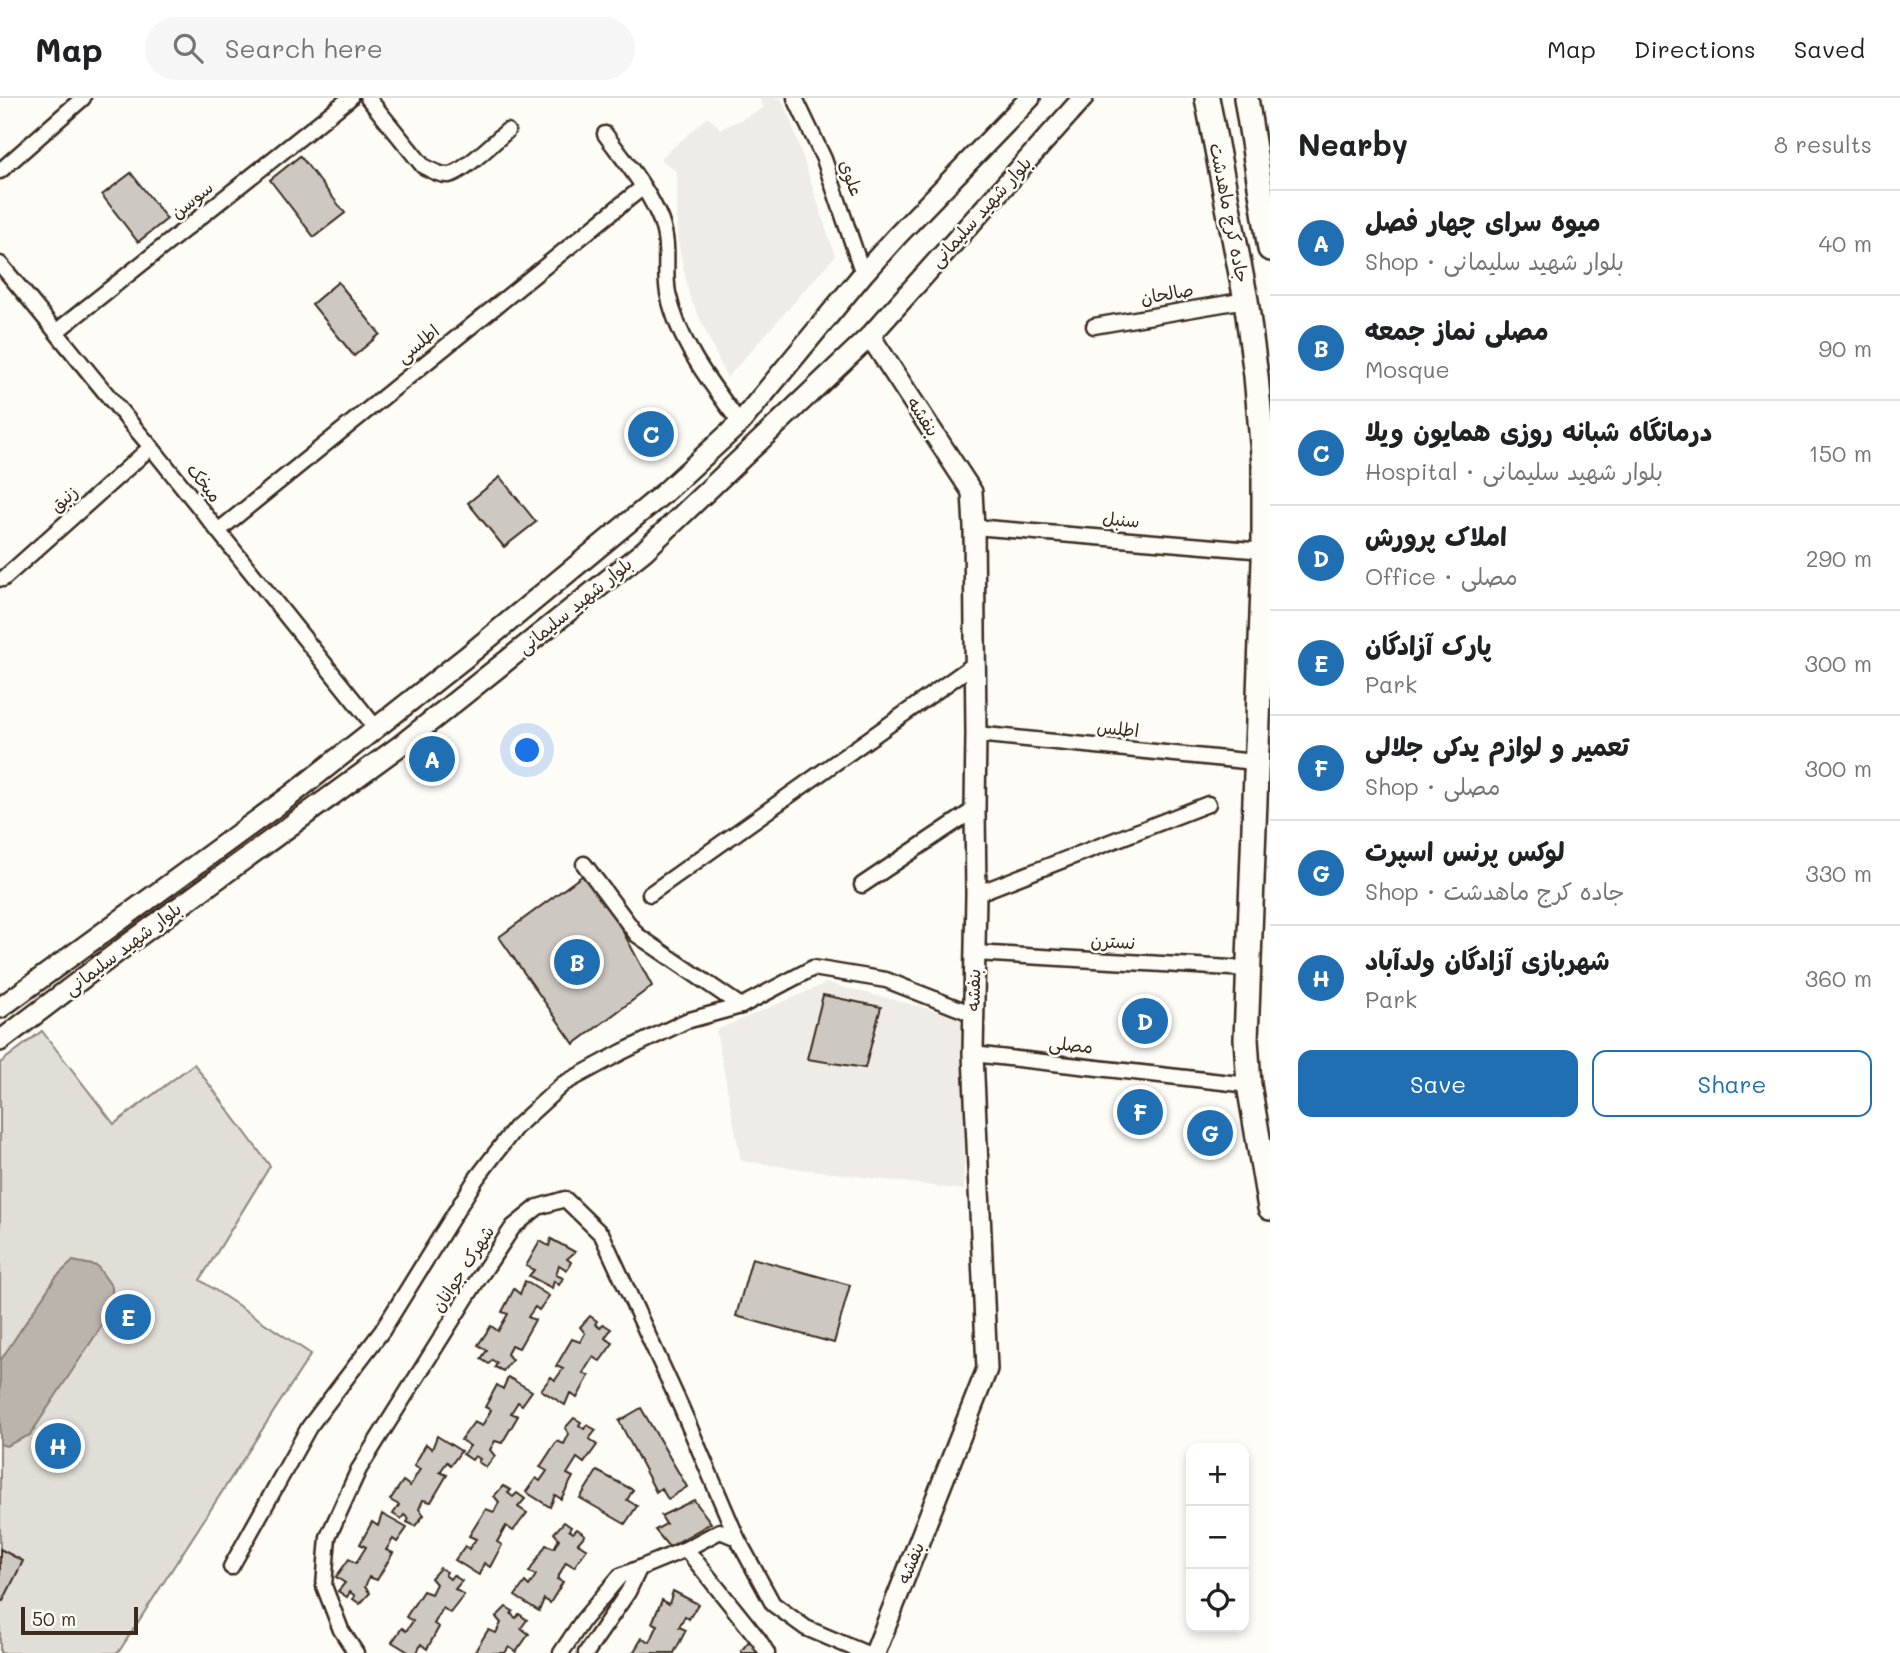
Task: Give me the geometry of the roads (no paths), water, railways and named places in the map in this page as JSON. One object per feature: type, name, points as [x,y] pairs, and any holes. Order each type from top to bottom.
[{"type":"main road","name":"بلوار شهید سلیمانی","points":[[0,1009],[289,796],[466,657],[653,501],[740,423],[863,274],[1030,98]]},
{"type":"main road","name":"بلوار شهید سلیمانی","points":[[0,1041],[401,745],[644,551],[870,336],[1083,98]]},
{"type":"main road","name":"جاده کرج ماهدشت","points":[[1207,98],[1246,300],[1264,465],[1264,551],[1246,1039],[1249,1085],[1270,1208]]},
{"type":"main road","name":"جاده کرج ماهدشت","points":[[1246,98],[1270,243]]},
{"type":"main road","name":"بنفشه","points":[[870,336],[972,492],[976,663],[973,1054],[987,1369],[875,1653]]},
{"type":"street","points":[[4,167],[83,98]]},
{"type":"street","name":"سوسن","points":[[57,331],[350,98]]},
{"type":"street","points":[[368,98],[424,166],[435,172],[449,175],[461,170],[507,131]]},
{"type":"street","name":"علوی","points":[[795,98],[824,159],[863,274]]},
{"type":"street","points":[[605,134],[643,187],[658,214],[667,246],[668,292],[680,330],[709,383],[740,423]]},
{"type":"street","name":"اطلسی","points":[[218,531],[643,187]]},
{"type":"street","name":"میخک","points":[[0,264],[151,446],[376,728]]},
{"type":"street","name":"صالحان","points":[[1094,326],[1246,300]]},
{"type":"street","name":"زنبق","points":[[4,579],[151,446]]},
{"type":"street","name":"سنبل","points":[[974,527],[1264,551]]},
{"type":"street","points":[[650,894],[976,663]]},
{"type":"street","name":"اطلس","points":[[976,734],[1255,762]]},
{"type":"street","points":[[976,894],[1208,804]]},
{"type":"street","points":[[862,885],[975,809]]},
{"type":"street","points":[[584,864],[638,935],[741,1006]]},
{"type":"street","name":"نسترن","points":[[975,953],[1248,969]]},
{"type":"street","points":[[231,1567],[309,1426],[382,1331],[476,1179],[516,1128],[572,1077],[686,1021],[741,1006],[813,968],[886,980],[973,1014]]},
{"type":"street","name":"مصلی","points":[[973,1054],[1249,1085]]},
{"type":"street","name":"شهرک جوانان","points":[[356,1653],[341,1630],[324,1586],[328,1537],[359,1469],[513,1227],[538,1207],[565,1199],[602,1235],[681,1407],[737,1538],[774,1604],[806,1628],[866,1653]]},
{"type":"street","points":[[561,1653],[620,1576],[686,1549],[720,1531],[737,1538]]},
{"type":"street","points":[[686,1549],[759,1640],[766,1653]]},
{"type":"street","points":[[572,1636],[587,1651],[628,1591],[639,1569]]},
{"type":"place","name":"درمانگاه شبانه روزی همایون ویلا","points":[[651,434]]},
{"type":"place","name":"میوه سرای چهار فصل","points":[[432,759]]},
{"type":"place","name":"مصلی نماز جمعه","points":[[577,962]]},
{"type":"place","name":"املاک پرورش","points":[[1145,1021]]},
{"type":"place","name":"تعمیر و لوازم یدکی جلالی","points":[[1140,1112]]},
{"type":"place","name":"لوکس پرنس اسپرت","points":[[1210,1133]]},
{"type":"place","name":"پارک آزادگان","points":[[128,1317]]},
{"type":"place","name":"شهربازی آزادگان ولدآباد","points":[[58,1446]]}]
